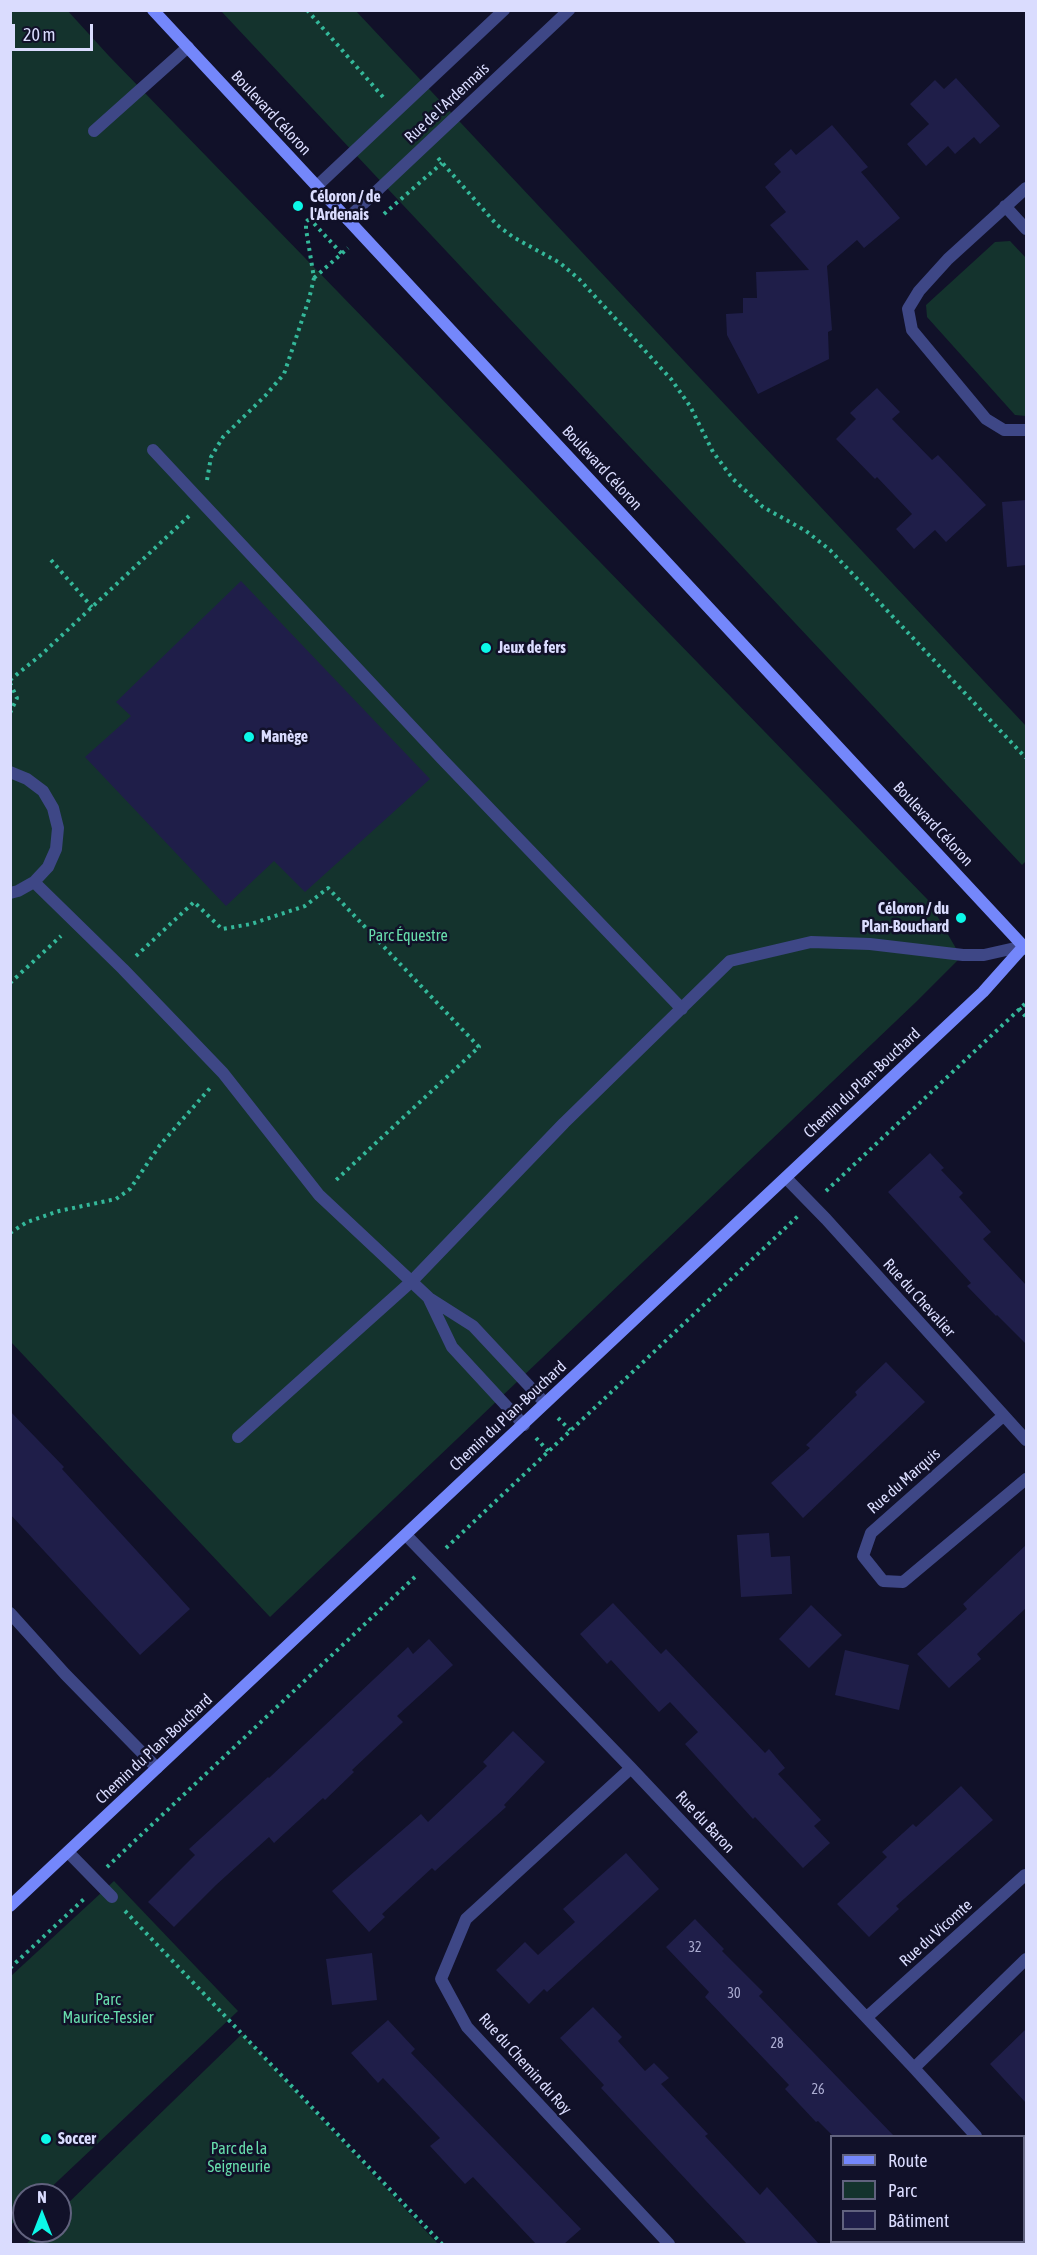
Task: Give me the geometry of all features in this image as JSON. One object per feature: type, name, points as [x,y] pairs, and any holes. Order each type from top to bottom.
[{"type":"street","name":"Boulevard Céloron","points":[[153,10],[1026,946]]},
{"type":"street","name":"Rue de l'Ardennais","points":[[317,186],[504,10]]},
{"type":"street","name":"Rue de l'Ardennais","points":[[347,219],[569,10]]},
{"type":"street","points":[[94,131],[188,47]]},
{"type":"street","points":[[1026,188],[948,259],[919,291],[908,309],[912,330],[986,419],[1004,430],[1026,430]]},
{"type":"street","points":[[1005,206],[1026,229]]},
{"type":"street","points":[[153,450],[442,759],[682,1009]]},
{"type":"street","points":[[10,772],[27,779],[43,791],[53,808],[58,828],[56,849],[48,867],[34,882],[10,893]]},
{"type":"street","points":[[34,882],[123,969],[223,1073],[320,1195],[429,1298],[473,1326],[545,1403]]},
{"type":"street","points":[[238,1437],[412,1281],[564,1123],[730,961],[811,942],[870,944],[974,955],[1026,946]]},
{"type":"street","name":"Chemin du Plan-Bouchard","points":[[10,1906],[983,992],[1026,946]]},
{"type":"street","name":"Rue du Chevalier","points":[[786,1178],[826,1219],[1026,1440]]},
{"type":"street","points":[[429,1298],[452,1347],[524,1425]]},
{"type":"street","name":"Rue du Marquis","points":[[1003,1416],[871,1533],[863,1557],[883,1581],[903,1582],[1026,1479]]},
{"type":"street","name":"Rue du Baron","points":[[406,1535],[631,1768],[975,2135]]},
{"type":"street","points":[[10,1613],[65,1674],[157,1768]]},
{"type":"street","name":"Rue du Chemin du Roy","points":[[631,1768],[466,1919],[441,1979],[467,2027],[669,2244]]},
{"type":"street","points":[[68,1852],[112,1897]]},
{"type":"street","name":"Rue du Vicomte","points":[[867,2018],[1025,1875],[1026,1877]]},
{"type":"street","points":[[914,2068],[1026,1959]]},
{"type":"path","points":[[306,10],[387,101]]},
{"type":"path","points":[[391,210],[442,163],[497,225],[513,237],[560,263],[579,279],[671,379],[690,406],[713,452],[733,479],[763,507],[806,531],[830,550],[1026,758]]},
{"type":"path","points":[[309,218],[343,254],[314,278],[306,230],[309,218]]},
{"type":"path","points":[[51,560],[92,607]]},
{"type":"path","points":[[10,683],[17,698],[10,713]]},
{"type":"path","points":[[123,969],[194,902],[222,929],[251,924],[305,906],[328,888],[479,1047],[320,1195]]},
{"type":"path","points":[[10,983],[74,923]]},
{"type":"path","points":[[832,1185],[1026,1002]]},
{"type":"path","points":[[1019,1008],[1026,1017]]},
{"type":"path","points":[[10,1233],[27,1222],[59,1211],[116,1198],[130,1189],[159,1145],[223,1073]]},
{"type":"path","points":[[454,1541],[790,1223]]},
{"type":"path","points":[[102,1872],[412,1580]]},
{"type":"path","points":[[10,1968],[69,1915],[88,1894]]},
{"type":"path","points":[[112,1897],[442,2244]]},
{"type":"green space","name":"Parc Équestre","points":[[67,10],[928,900],[961,957],[270,1617],[11,1342],[10,11]]},
{"type":"green space","points":[[221,11],[356,11],[1026,726],[1026,861],[1022,865]]},
{"type":"green space","points":[[1010,241],[1026,258],[1026,416],[1015,415],[927,317],[926,305],[995,242]]},
{"type":"green space","name":"Parc Maurice-Tessier","points":[[114,1881],[238,2011],[56,2183],[12,2183],[11,2225],[11,1976]]},
{"type":"green space","name":"Parc de la Seigneurie","points":[[242,2034],[438,2244],[26,2244],[72,2243],[72,2199]]},
{"type":"building","points":[[956,78],[1000,126],[980,144],[974,137],[955,154],[948,146],[926,166],[907,144],[929,124],[910,104],[935,80],[944,89]]},
{"type":"building","points":[[832,125],[868,167],[861,172],[900,218],[864,248],[857,240],[827,266],[832,330],[828,332],[829,359],[758,394],[727,335],[726,314],[743,313],[743,298],[757,298],[756,272],[809,270],[770,225],[786,212],[765,187],[781,172],[774,164],[791,149],[796,155]]},
{"type":"building","points":[[877,388],[900,412],[892,419],[932,460],[938,455],[986,505],[946,542],[935,530],[914,549],[896,529],[912,514],[836,439],[856,419],[850,413]]},
{"type":"building","points":[[1026,500],[1026,565],[1007,567],[1002,502]]},
{"type":"building","name":"Manège","points":[[241,581],[430,779],[305,892],[274,861],[226,906],[85,757],[131,716],[116,702]]},
{"type":"building","points":[[930,1153],[944,1168],[941,1170],[963,1193],[959,1197],[991,1232],[983,1239],[1026,1285],[1026,1344],[967,1286],[971,1283],[888,1192]]},
{"type":"building","points":[[886,1362],[925,1402],[803,1518],[771,1483],[810,1448],[806,1445],[857,1395],[855,1392]]},
{"type":"building","points":[[10,1411],[64,1467],[62,1469],[190,1609],[140,1655],[10,1514]]},
{"type":"building","points":[[769,1533],[771,1557],[790,1556],[792,1594],[741,1597],[737,1535]]},
{"type":"building","points":[[1026,1545],[1026,1608],[977,1654],[981,1659],[949,1688],[917,1654],[967,1609],[963,1604]]},
{"type":"building","points":[[613,1603],[661,1654],[666,1649],[765,1753],[769,1749],[785,1768],[778,1774],[821,1820],[814,1826],[830,1843],[803,1868],[755,1817],[753,1819],[685,1744],[698,1732],[670,1702],[659,1712],[611,1660],[607,1664],[580,1634]]},
{"type":"building","points":[[811,1605],[842,1635],[809,1668],[779,1639]]},
{"type":"building","points":[[429,1639],[453,1665],[397,1716],[403,1722],[352,1770],[354,1772],[325,1800],[323,1798],[274,1843],[269,1837],[174,1927],[148,1902],[195,1855],[189,1849],[269,1778],[408,1647],[413,1654]]},
{"type":"building","points":[[845,1650],[909,1665],[899,1710],[835,1695]]},
{"type":"building","points":[[513,1731],[545,1762],[504,1805],[506,1807],[435,1871],[432,1868],[382,1914],[385,1917],[369,1932],[332,1891],[421,1814],[428,1822],[487,1766],[483,1762]]},
{"type":"building","points":[[961,1786],[993,1820],[896,1906],[899,1909],[869,1937],[837,1904],[887,1857],[882,1852],[913,1824],[916,1827]]},
{"type":"building","points":[[626,1853],[659,1889],[547,1992],[544,1989],[529,2004],[496,1970],[525,1942],[538,1955],[575,1922],[563,1909]]},
{"type":"building","points":[[695,1919],[724,1949],[722,1951],[763,1992],[759,1996],[893,2135],[832,2135],[818,2121],[816,2122],[785,2089],[789,2085],[705,1997],[709,1992],[666,1947]]},
{"type":"building","points":[[372,1953],[377,2000],[332,2005],[326,1959]]},
{"type":"building","points":[[593,2007],[622,2037],[618,2041],[645,2071],[654,2063],[669,2078],[661,2084],[760,2195],[767,2187],[819,2244],[747,2244],[705,2200],[601,2088],[604,2085],[560,2038]]},
{"type":"building","points":[[388,2020],[415,2049],[411,2053],[581,2229],[564,2244],[536,2244],[473,2177],[465,2184],[430,2146],[440,2138],[383,2078],[378,2083],[351,2053]]},
{"type":"building","points":[[1026,2029],[1026,2103],[990,2064]]},
{"type":"place","name":"Céloron / de l'Ardenais","points":[[298,206]]},
{"type":"place","name":"Jeux de fers","points":[[486,648]]},
{"type":"place","name":"Manège","points":[[249,737]]},
{"type":"place","name":"Céloron / du Plan-Bouchard","points":[[961,918]]},
{"type":"place","name":"Soccer","points":[[46,2139]]}]
